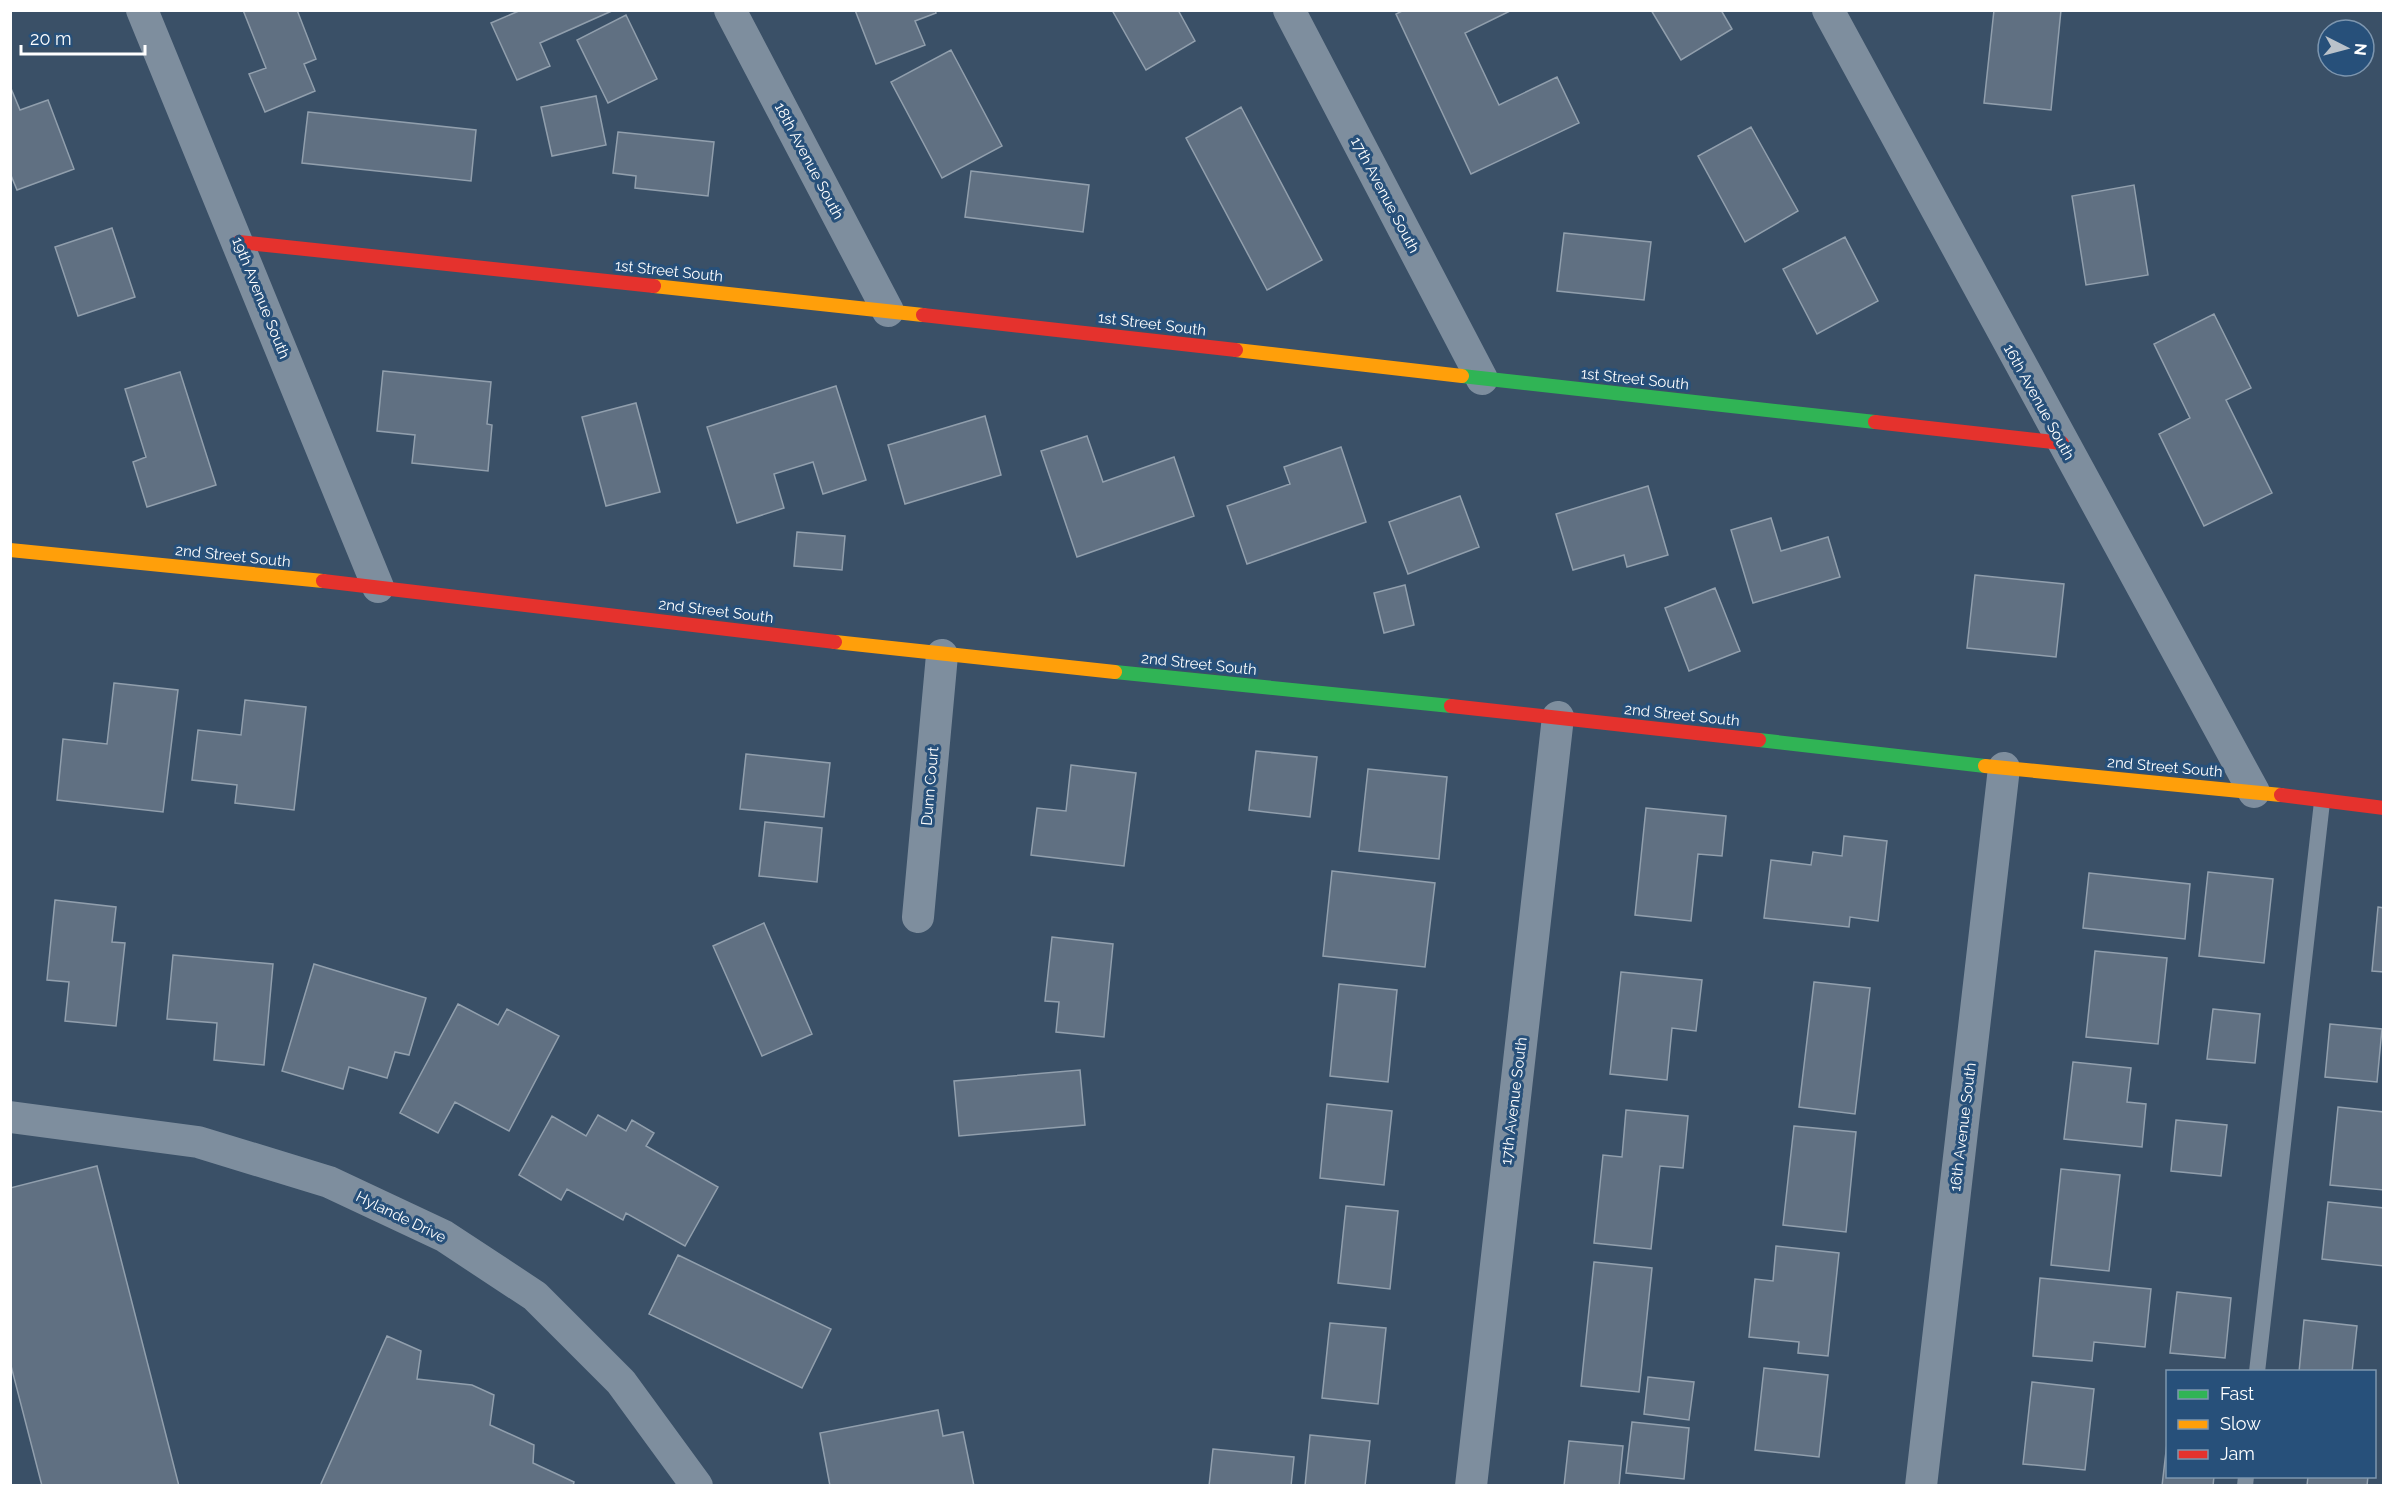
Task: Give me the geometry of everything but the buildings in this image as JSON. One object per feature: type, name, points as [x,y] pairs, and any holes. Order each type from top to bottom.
[{"type":"street","name":"19th Avenue South","points":[[142,10],[378,587]]},
{"type":"street","name":"18th Avenue South","points":[[730,10],[888,311]]},
{"type":"street","name":"17th Avenue South","points":[[1288,10],[1482,379]]},
{"type":"street","name":"16th Avenue South","points":[[1828,10],[2061,443],[2254,792]]},
{"type":"street","name":"1st Street South","points":[[238,242],[888,311],[2061,443]]},
{"type":"street","name":"2nd Street South","points":[[11,551],[378,587],[942,655],[1558,717],[2004,768],[2254,792],[2384,808]]},
{"type":"street","name":"Dunn Court","points":[[918,917],[942,655]]},
{"type":"street","name":"17th Avenue South","points":[[1471,1485],[1558,717]]},
{"type":"street","name":"16th Avenue South","points":[[1921,1485],[2004,768]]},
{"type":"street","name":"Hylande Drive","points":[[10,1117],[198,1142],[329,1182],[444,1236],[543,1304],[621,1382],[697,1485]]},
{"type":"lane","points":[[2257,1370],[2322,802]]},
{"type":"traffic: fast","points":[[1462,376],[1875,422]]},
{"type":"traffic: fast","points":[[1115,672],[1451,706]]},
{"type":"traffic: fast","points":[[1759,740],[1985,766]]},
{"type":"traffic: slow","points":[[654,286],[923,315]]},
{"type":"traffic: slow","points":[[1236,350],[1462,376]]},
{"type":"traffic: slow","points":[[10,550],[323,581]]},
{"type":"traffic: slow","points":[[835,642],[1115,672]]},
{"type":"traffic: slow","points":[[1985,766],[2281,795]]},
{"type":"traffic: jam","points":[[239,242],[654,286]]},
{"type":"traffic: jam","points":[[923,315],[1236,350]]},
{"type":"traffic: jam","points":[[1875,422],[2062,443]]},
{"type":"traffic: jam","points":[[323,581],[835,642]]},
{"type":"traffic: jam","points":[[1451,706],[1759,740]]},
{"type":"traffic: jam","points":[[2281,795],[2384,808]]}]
